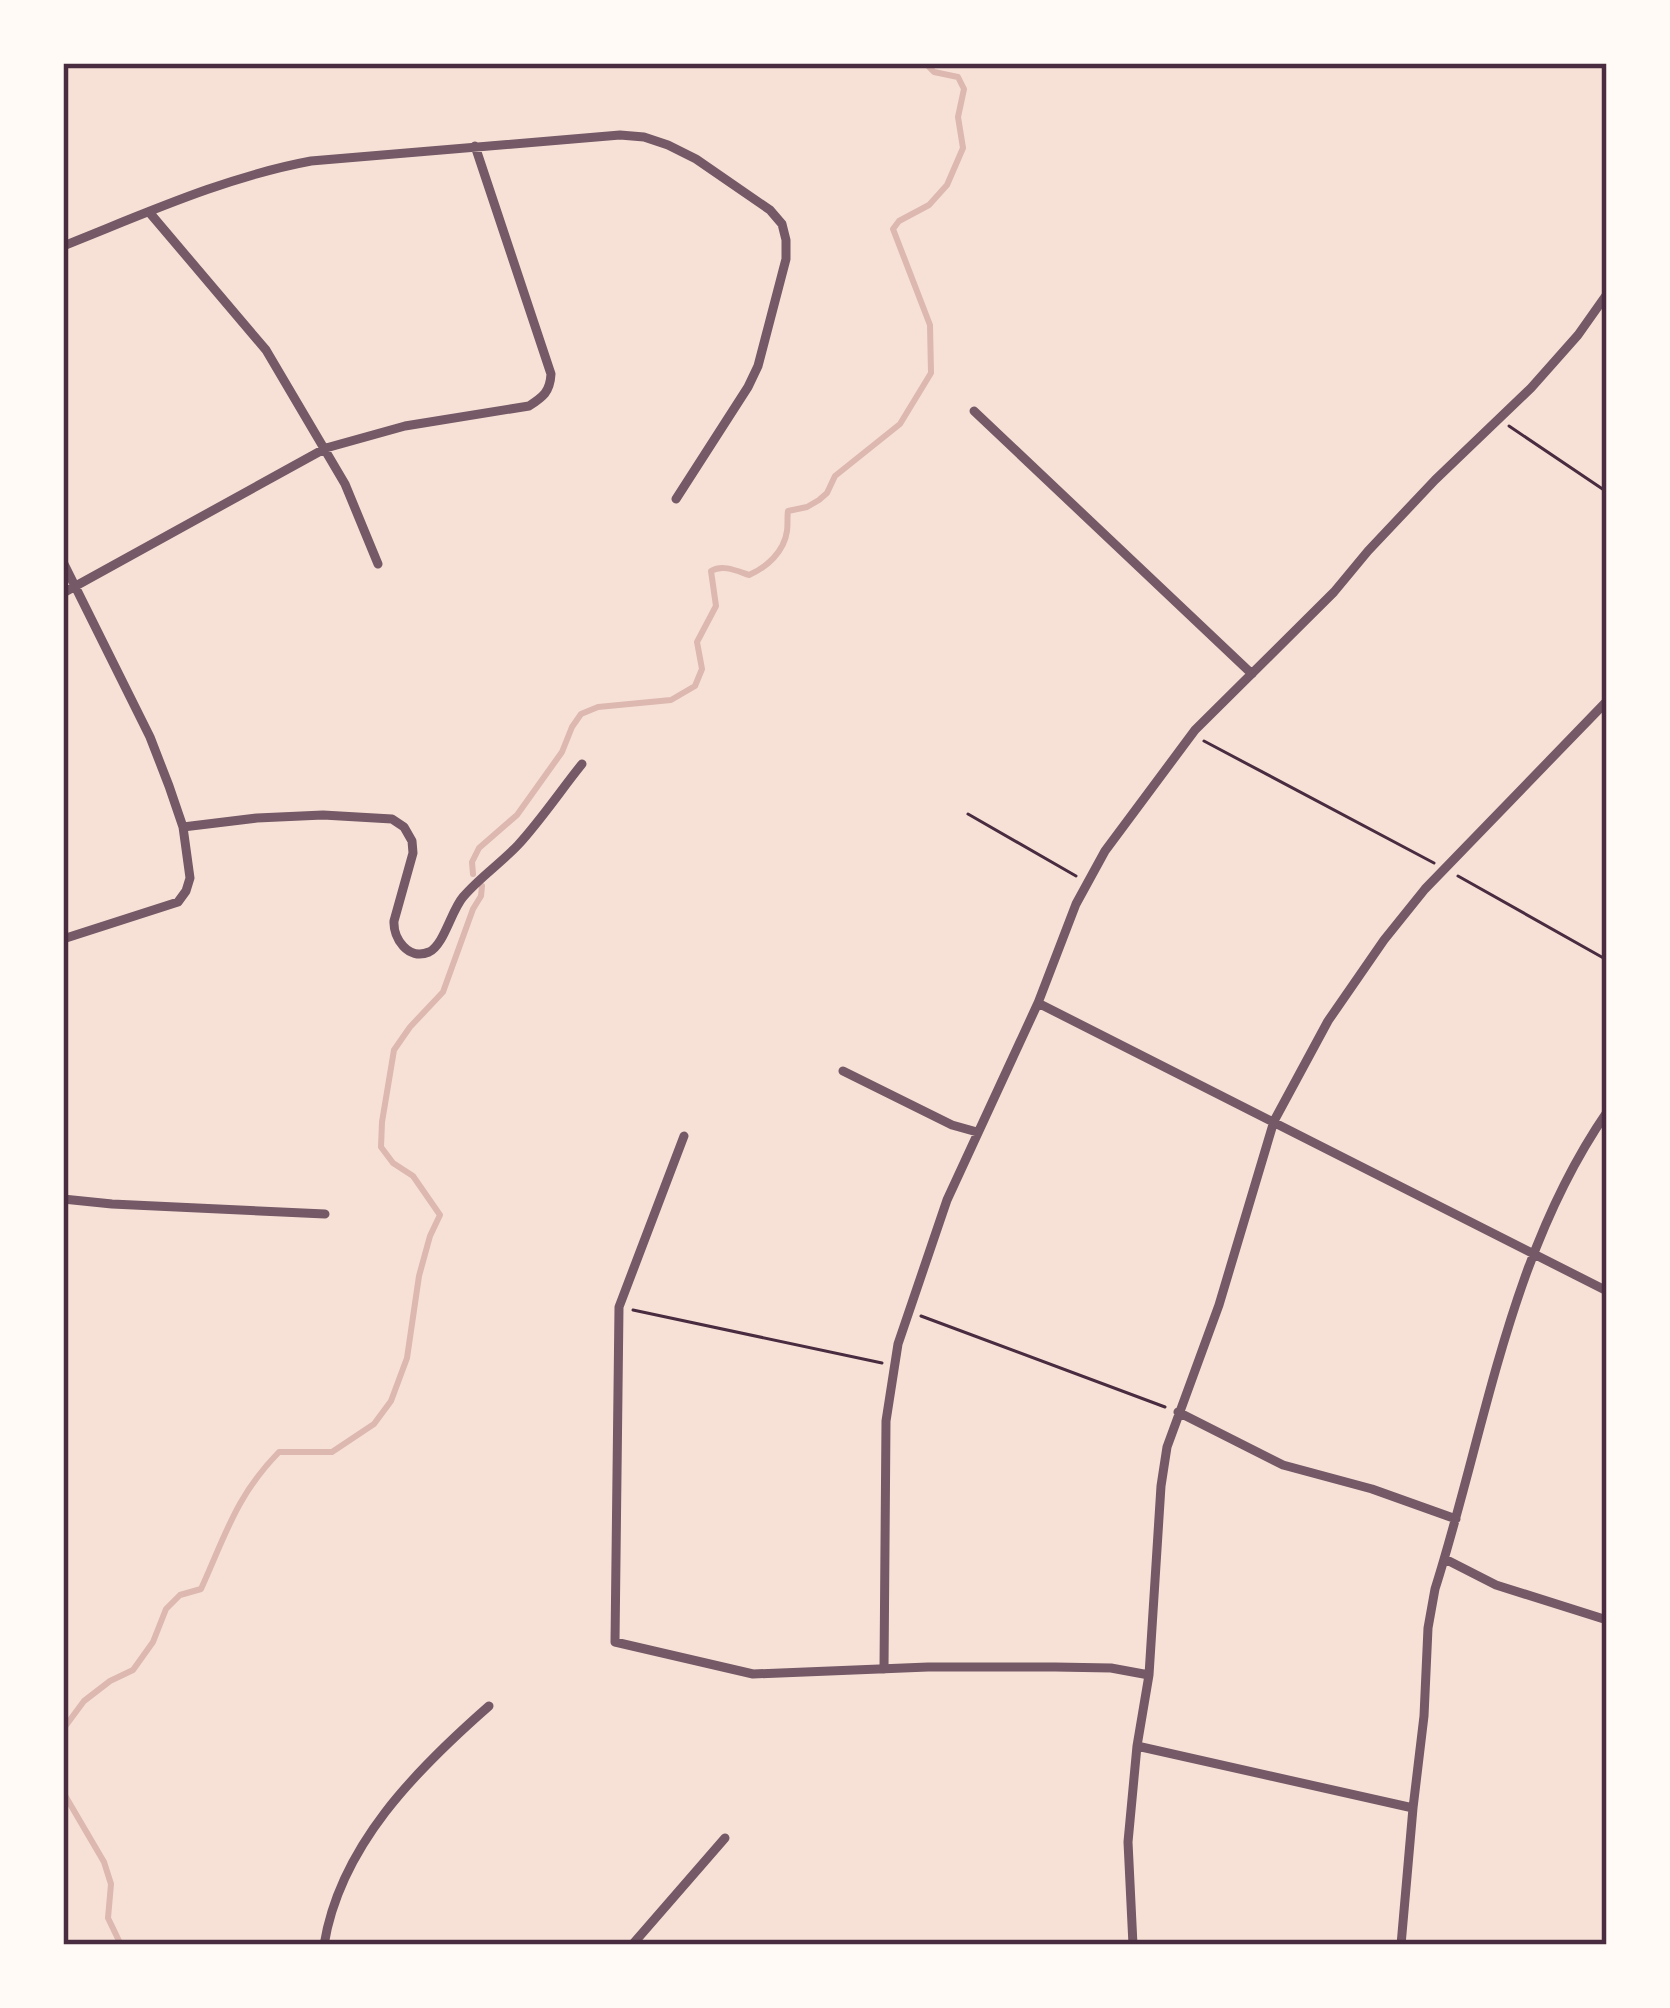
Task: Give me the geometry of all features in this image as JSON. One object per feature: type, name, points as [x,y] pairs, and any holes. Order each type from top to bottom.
[{"type":"street","points":[[63,246],[266,169],[311,161],[620,135],[668,145],[770,210],[782,224],[786,240],[786,259],[758,366],[676,500]]},
{"type":"street","points":[[63,592],[326,448],[405,426],[529,406],[545,396],[551,374],[475,146]]},
{"type":"street","points":[[149,212],[255,336],[326,448],[378,565]]},
{"type":"street","points":[[884,1669],[886,1421],[898,1345],[946,1200],[1038,1003],[1076,904],[1105,851],[1192,734],[1334,592],[1435,480],[1531,388],[1607,295]]},
{"type":"street","points":[[974,411],[1252,674]]},
{"type":"street","points":[[63,562],[150,737],[183,827],[190,878],[178,902],[63,940]]},
{"type":"street","points":[[1133,1945],[1128,1842],[1149,1675],[1167,1447],[1219,1305],[1274,1121],[1328,1021],[1424,889],[1607,701]]},
{"type":"street","points":[[183,827],[323,815],[392,819],[404,827],[413,853],[393,932],[402,945],[421,954],[439,944],[465,894],[518,844],[582,764]]},
{"type":"street","points":[[1038,1003],[1607,1291]]},
{"type":"street","points":[[843,1072],[952,1125],[977,1132]]},
{"type":"street","points":[[1401,1945],[1428,1628],[1436,1588],[1532,1253],[1607,1112]]},
{"type":"street","points":[[684,1136],[620,1307],[615,1642],[753,1674],[1055,1667],[1111,1668],[1149,1675]]},
{"type":"street","points":[[63,1199],[326,1214]]},
{"type":"street","points":[[1178,1412],[1282,1465],[1372,1489],[1456,1519]]},
{"type":"street","points":[[1445,1559],[1496,1585],[1607,1620]]},
{"type":"street","points":[[324,1945],[335,1898],[376,1825],[447,1743],[489,1706]]},
{"type":"street","points":[[1137,1746],[1412,1808]]},
{"type":"street","points":[[632,1945],[725,1838]]},
{"type":"path","points":[[1498,419],[1607,493]]},
{"type":"path","points":[[1192,734],[1607,960]]},
{"type":"path","points":[[968,814],[1088,883]]},
{"type":"path","points":[[620,1307],[895,1365]]},
{"type":"path","points":[[909,1312],[1178,1412]]},
{"type":"waterway","points":[[473,874],[472,862],[479,848],[517,815],[562,752],[581,714],[598,707],[671,700],[695,686],[702,669],[697,642],[716,606],[711,571],[725,568],[749,575],[768,563],[785,539],[788,511],[819,500],[835,476],[900,424],[931,373],[930,325],[893,229],[929,205],[947,185],[963,148],[958,117],[964,89],[958,77],[934,72],[925,63]]},
{"type":"waterway","points":[[63,1780],[64,1728],[84,1701],[133,1670],[153,1642],[166,1609],[180,1595],[201,1589],[233,1516],[264,1468],[279,1452],[332,1452],[374,1424],[391,1401],[407,1358],[419,1276],[440,1215],[413,1176],[393,1163],[381,1147],[394,1050],[443,992],[482,886]]},
{"type":"waterway","points":[[63,1792],[104,1862],[111,1884],[108,1918],[121,1945]]}]
